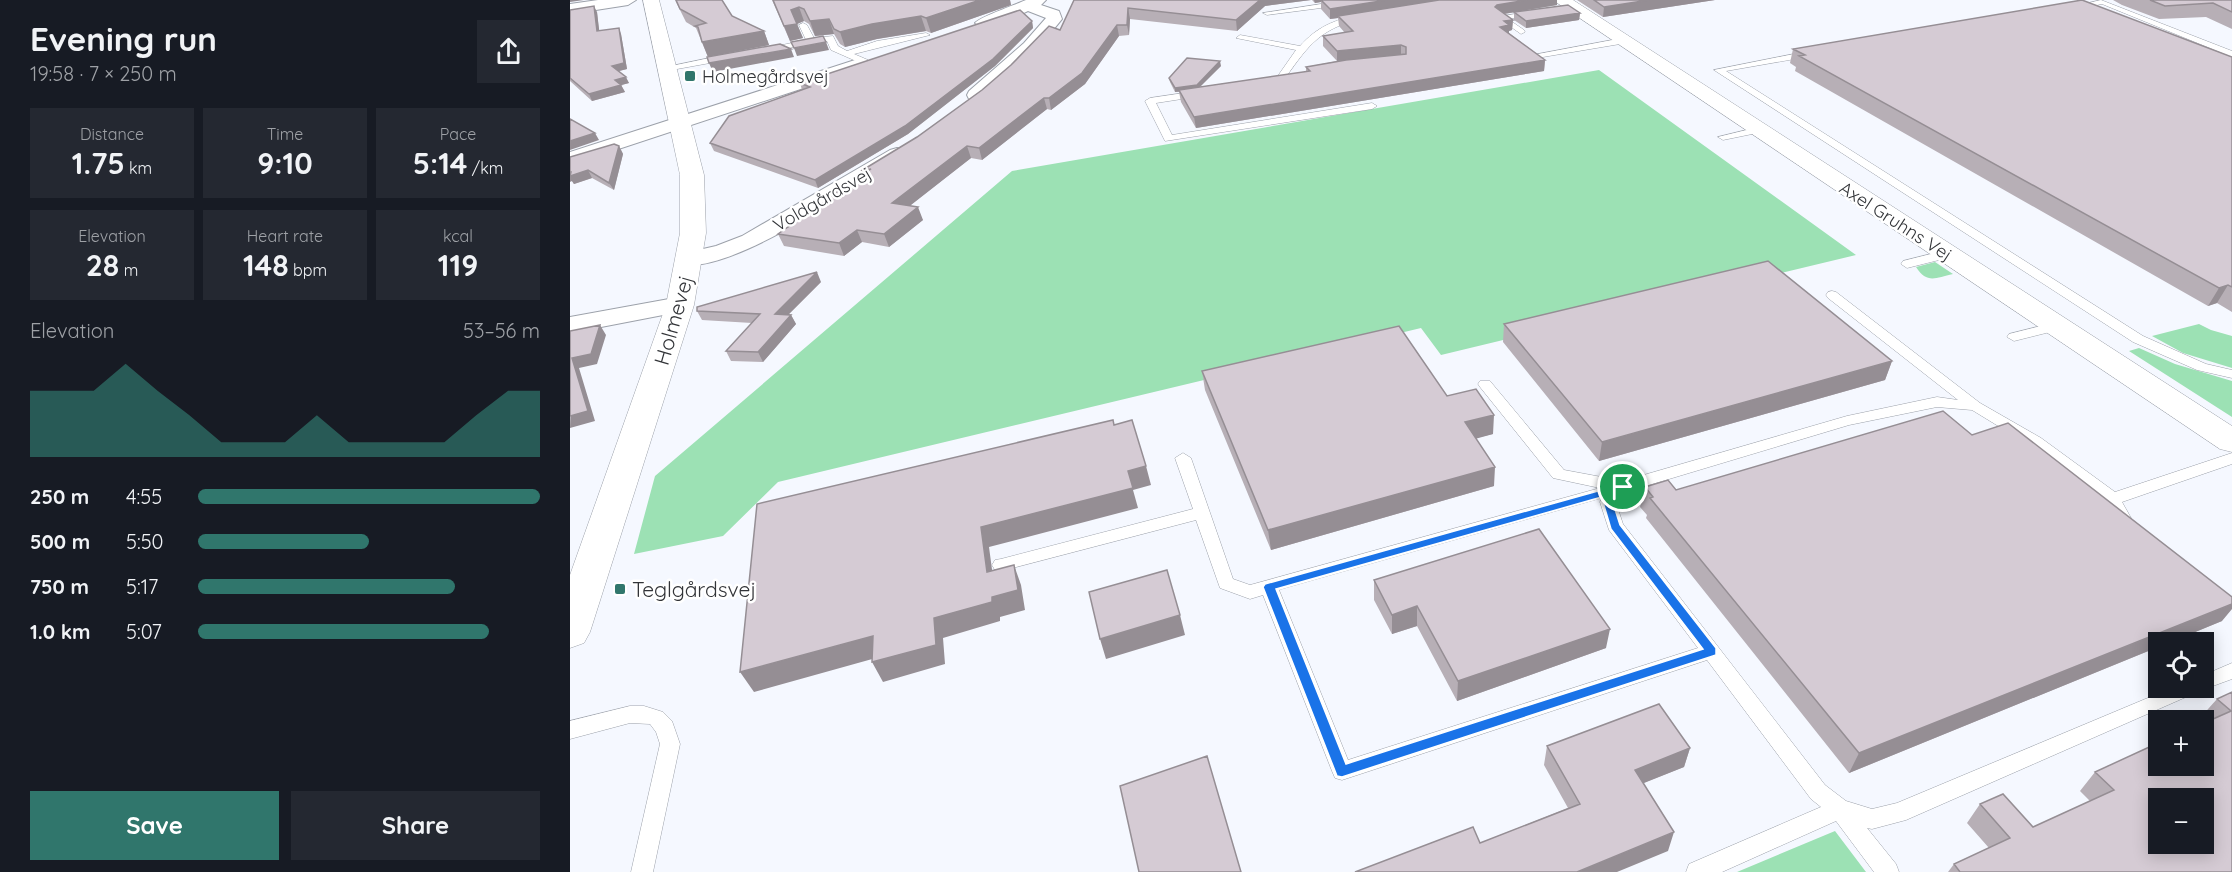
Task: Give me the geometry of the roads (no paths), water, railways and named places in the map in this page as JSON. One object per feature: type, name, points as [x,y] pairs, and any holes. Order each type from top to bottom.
[{"type":"street","points":[[570,9],[628,0]]},
{"type":"street","name":"Holmevej","points":[[570,632],[680,305],[690,259],[693,233],[693,189],[680,122],[651,0]]},
{"type":"street","points":[[958,110],[1030,47],[1054,19],[1053,14],[1033,3],[962,30]]},
{"type":"street","name":"Axel Gruhns Vej","points":[[1561,7],[1623,41],[2232,441]]},
{"type":"street","points":[[570,159],[865,62],[933,36]]},
{"type":"street","name":"Voldgårdsvej","points":[[690,259],[723,252],[750,241],[881,164],[916,140]]},
{"type":"street","points":[[570,325],[680,305]]},
{"type":"lane","points":[[1267,13],[1352,2]]},
{"type":"lane","points":[[2061,9],[2103,2],[2232,54]]},
{"type":"lane","points":[[1313,7],[1343,21]]},
{"type":"lane","points":[[1521,32],[1501,17],[1561,7]]},
{"type":"lane","points":[[1255,85],[1278,82],[1314,34],[1323,27],[1366,16]]},
{"type":"lane","points":[[802,25],[811,41]]},
{"type":"lane","points":[[845,54],[877,44],[933,36]]},
{"type":"lane","points":[[756,51],[830,38],[834,48],[865,62]]},
{"type":"lane","points":[[1240,38],[1303,49]]},
{"type":"lane","points":[[1537,55],[1623,41]]},
{"type":"lane","points":[[1821,52],[1718,70],[2138,339],[2202,367],[2232,374]]},
{"type":"lane","points":[[666,68],[734,55]]},
{"type":"lane","points":[[1291,64],[1302,66]]},
{"type":"lane","points":[[1209,92],[1150,101],[1169,139],[1372,106]]},
{"type":"lane","points":[[1723,137],[1759,130]]},
{"type":"lane","points":[[1907,264],[1947,254]]},
{"type":"lane","points":[[1832,295],[1975,406],[2036,442],[2113,499],[2126,525],[2135,532]]},
{"type":"lane","points":[[2014,337],[2057,326]]},
{"type":"lane","points":[[1485,384],[1558,474],[1623,487]]},
{"type":"lane","points":[[1182,458],[1226,584],[1250,592],[1847,421],[1937,402],[1975,406]]},
{"type":"lane","points":[[2113,499],[2232,458]]},
{"type":"lane","points":[[1623,487],[1608,502],[1615,526],[1818,792],[1840,809],[1888,872]]},
{"type":"lane","points":[[1000,565],[1201,513]]},
{"type":"lane","points":[[1269,587],[1342,771],[1712,651]]},
{"type":"lane","points":[[2214,679],[2232,671]]},
{"type":"lane","points":[[1697,872],[1840,809],[1872,819],[1898,813],[2168,698]]},
{"type":"lane","points":[[570,730],[630,714],[647,714],[661,720],[668,730],[670,744],[642,872]]},
{"type":"place","name":"Holmegårdsvej","points":[[690,76]]},
{"type":"place","name":"Teglgårdsvej","points":[[620,589]]}]
